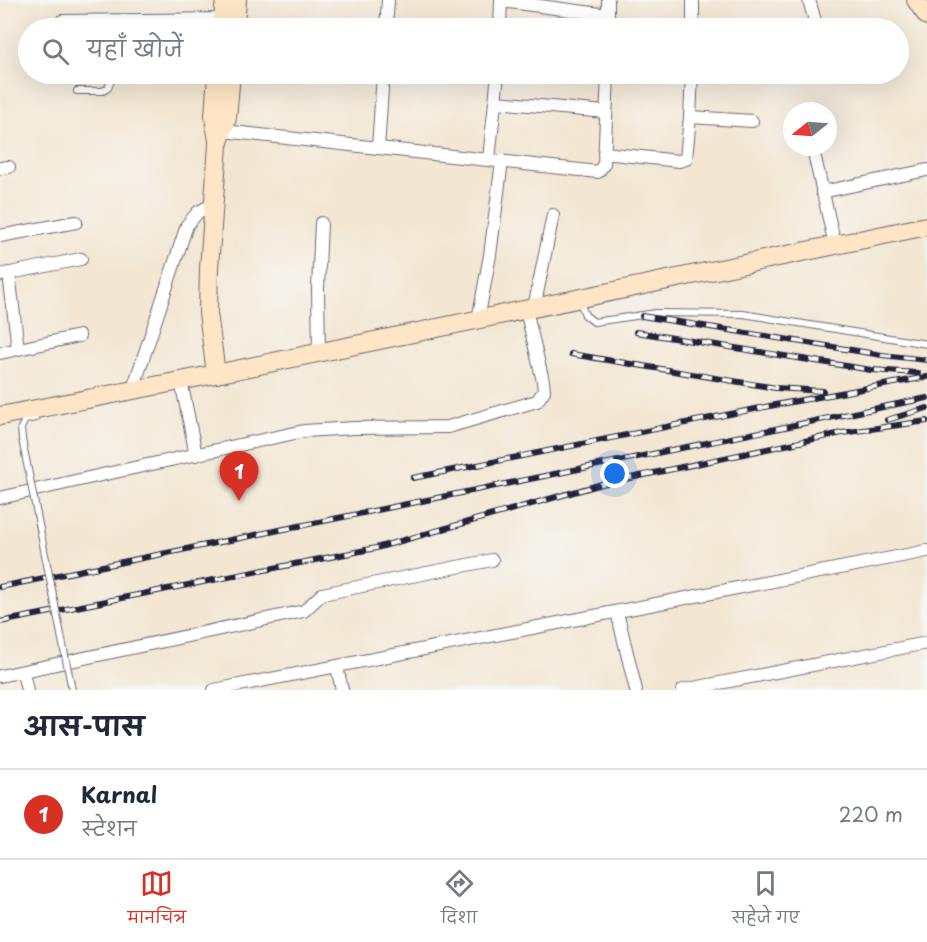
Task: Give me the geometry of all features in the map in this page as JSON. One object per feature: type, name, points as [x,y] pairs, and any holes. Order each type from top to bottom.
[{"type":"street","points":[[225,0],[230,18]]},
{"type":"street","points":[[387,18],[388,0]]},
{"type":"street","points":[[500,18],[501,1],[608,15],[608,0]]},
{"type":"street","points":[[693,0],[693,18]]},
{"type":"street","points":[[809,0],[814,18]]},
{"type":"street","points":[[916,0],[927,16]]},
{"type":"street","points":[[216,84],[214,116],[221,138]]},
{"type":"street","points":[[216,374],[208,313],[214,204],[221,138],[229,104],[230,84]]},
{"type":"street","points":[[378,148],[382,84]]},
{"type":"street","points":[[478,320],[490,255],[496,160],[497,84]]},
{"type":"street","points":[[221,138],[378,148],[549,165],[592,173],[602,168],[607,84]]},
{"type":"street","points":[[604,153],[679,161],[686,159],[692,84]]},
{"type":"street","points":[[496,102],[605,112]]},
{"type":"street","points":[[690,117],[752,121]]},
{"type":"street","points":[[815,158],[834,245]]},
{"type":"street","points":[[822,192],[927,170]]},
{"type":"street","points":[[133,389],[187,225],[198,212],[214,204]]},
{"type":"street","points":[[0,498],[304,431],[448,427],[537,401],[544,391],[530,309],[553,215]]},
{"type":"street","points":[[0,236],[76,222]]},
{"type":"street","points":[[319,353],[318,289],[321,223]]},
{"type":"street","points":[[0,416],[319,353],[927,225]]},
{"type":"street","points":[[18,349],[4,274],[81,259]]},
{"type":"street","points":[[0,353],[79,336]]},
{"type":"street","points":[[175,382],[196,455]]},
{"type":"street","points":[[214,690],[927,551]]},
{"type":"street","points":[[0,676],[23,673],[304,611],[322,594],[492,560]]},
{"type":"street","points":[[617,612],[636,690]]},
{"type":"street","points":[[683,690],[927,643]]},
{"type":"street","points":[[337,667],[342,690]]},
{"type":"street","points":[[23,673],[27,690]]},
{"type":"lane","points":[[77,91],[103,90],[108,88],[110,84]]},
{"type":"lane","points":[[579,299],[590,320],[598,323],[644,314],[743,314],[927,344]]},
{"type":"lane","points":[[76,409],[164,390],[175,382]]},
{"type":"lane","points":[[43,416],[25,420],[21,428],[22,439],[72,690]]},
{"type":"railway","points":[[642,316],[882,355],[927,360]]},
{"type":"railway","points":[[636,332],[871,370],[918,373]]},
{"type":"railway","points":[[571,354],[776,388],[823,391]]},
{"type":"railway","points":[[413,478],[775,405],[927,377]]},
{"type":"railway","points":[[0,587],[927,398]]},
{"type":"railway","points":[[887,420],[927,408]]},
{"type":"railway","points":[[0,622],[376,548],[602,484],[842,433],[927,421]]},
{"type":"place","name":"Karnal","points":[[239,501]]}]
